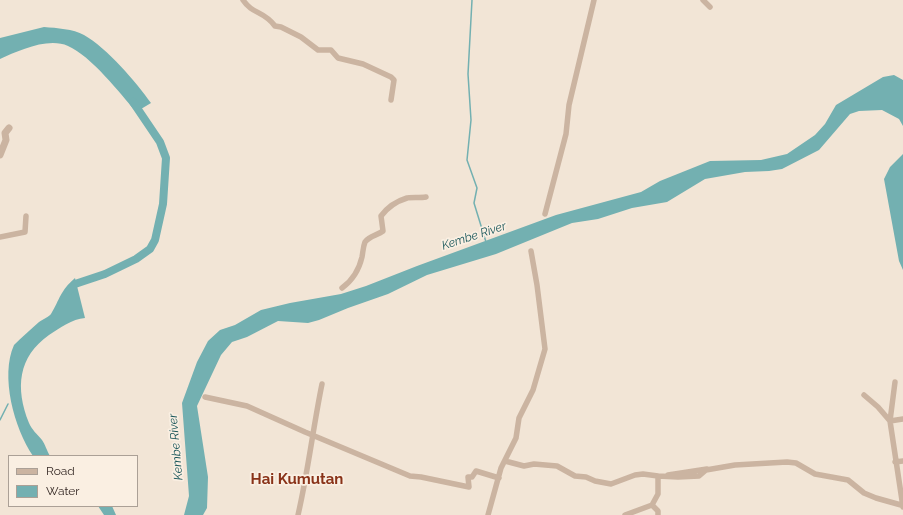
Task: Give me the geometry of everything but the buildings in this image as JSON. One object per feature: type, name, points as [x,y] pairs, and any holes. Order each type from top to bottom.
[{"type":"street","points":[[243,0],[253,10],[264,14],[274,26],[281,27],[301,37],[318,50],[331,50],[338,58],[363,64],[391,77],[394,80],[391,100]]},
{"type":"street","points":[[545,214],[566,134],[569,105],[594,0]]},
{"type":"street","points":[[703,0],[710,7]]},
{"type":"street","points":[[0,155],[6,140],[4,133],[9,128]]},
{"type":"street","points":[[342,288],[350,282],[359,268],[364,244],[368,239],[378,235],[383,230],[381,216],[386,208],[407,197],[417,199],[426,197]]},
{"type":"street","points":[[0,237],[25,232],[26,216]]},
{"type":"street","points":[[488,515],[501,468],[516,438],[519,418],[533,390],[545,349],[531,251]]},
{"type":"street","points":[[505,461],[524,466],[534,464],[557,466],[574,476],[586,477],[595,481],[611,484],[635,475],[643,474],[678,477],[699,476],[706,470],[720,468],[772,462],[796,463],[815,474],[848,480],[864,493],[902,506],[895,462],[895,447],[890,422],[895,382]]},
{"type":"street","points":[[298,515],[306,481],[312,434],[322,384]]},
{"type":"street","points":[[864,395],[878,406],[890,422]]},
{"type":"street","points":[[205,397],[247,406],[410,476],[469,487],[468,476],[472,477],[476,471],[499,478]]},
{"type":"street","points":[[890,422],[903,419]]},
{"type":"street","points":[[895,462],[903,461]]},
{"type":"street","points":[[625,515],[652,505],[658,494],[661,476]]},
{"type":"street","points":[[652,505],[658,511],[658,515]]},
{"type":"water","points":[[44,27],[75,31],[93,41],[120,66],[151,103],[136,112],[114,85],[95,66],[77,51],[68,46],[51,43],[42,44],[15,52],[0,59],[0,38]]},
{"type":"water","points":[[894,75],[903,80],[903,126],[899,119],[882,110],[859,111],[850,114],[819,150],[782,169],[745,172],[705,179],[667,202],[632,208],[598,219],[572,223],[496,254],[427,275],[388,294],[319,320],[308,323],[278,321],[247,337],[232,342],[221,355],[197,406],[208,477],[207,508],[203,515],[184,515],[189,496],[182,403],[197,362],[208,341],[220,330],[235,325],[261,310],[341,294],[556,215],[641,192],[660,181],[710,161],[761,160],[787,154],[815,135],[825,124],[836,105],[883,77]]},
{"type":"water","points":[[903,154],[903,270],[899,261],[884,179],[890,167]]},
{"type":"water","points":[[75,278],[85,318],[66,324],[49,335],[31,353],[25,363],[22,374],[22,398],[30,425],[43,442],[50,455],[32,455],[20,431],[11,402],[8,371],[10,358],[14,345],[39,322],[50,315],[63,291]]},
{"type":"water","points":[[99,507],[112,507],[116,515],[104,515]]},
{"type":"waterway","points":[[472,0],[468,74],[471,120],[467,160],[477,188],[474,203],[486,242]]},
{"type":"waterway","name":"Kembe River","points":[[69,291],[75,284],[105,274],[136,259],[150,249],[155,240],[163,204],[166,158],[160,142],[133,102]]},
{"type":"waterway","points":[[0,420],[8,404]]},
{"type":"district","name":"Hai Kumutan","points":[[297,479]]}]
